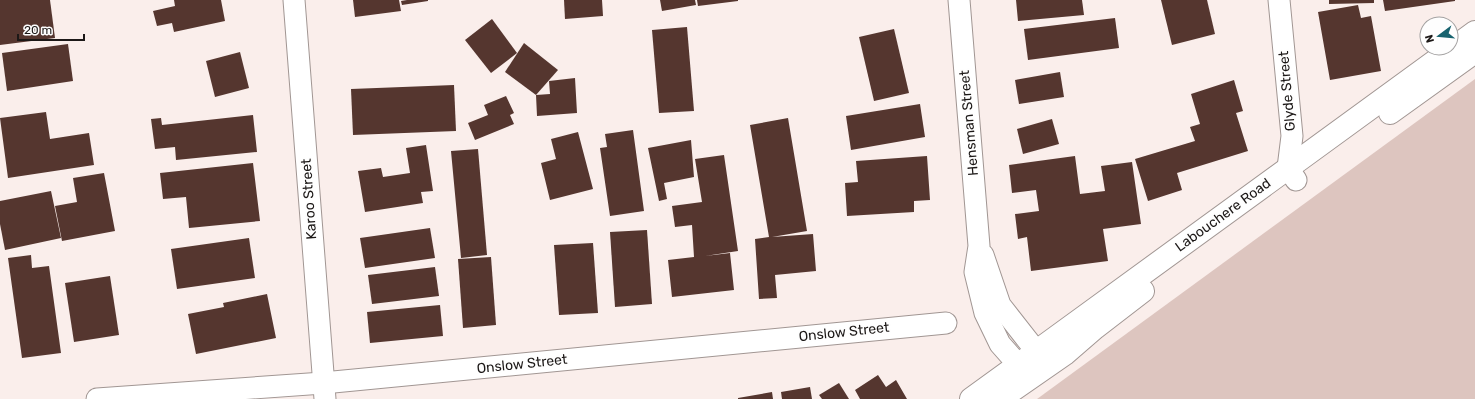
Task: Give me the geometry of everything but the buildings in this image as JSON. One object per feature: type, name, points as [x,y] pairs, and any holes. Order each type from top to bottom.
[{"type":"main road","name":"Labouchere Road","points":[[971,399],[1033,365],[1292,174],[1475,32]]},
{"type":"main road","name":"Labouchere Road","points":[[1292,174],[1475,52]]},
{"type":"main road","name":"Labouchere Road","points":[[1000,399],[1033,365]]},
{"type":"street","name":"Karoo Street","points":[[294,0],[324,391]]},
{"type":"street","name":"Hensman Street","points":[[959,0],[979,246],[975,272],[985,313],[1000,344],[1033,365]]},
{"type":"street","name":"Glyde Street","points":[[1279,0],[1292,136],[1292,174]]},
{"type":"street","name":"Onslow Street","points":[[97,399],[324,391],[946,322]]},
{"type":"shaded area","points":[[1475,79],[1475,399],[1037,399]]}]
